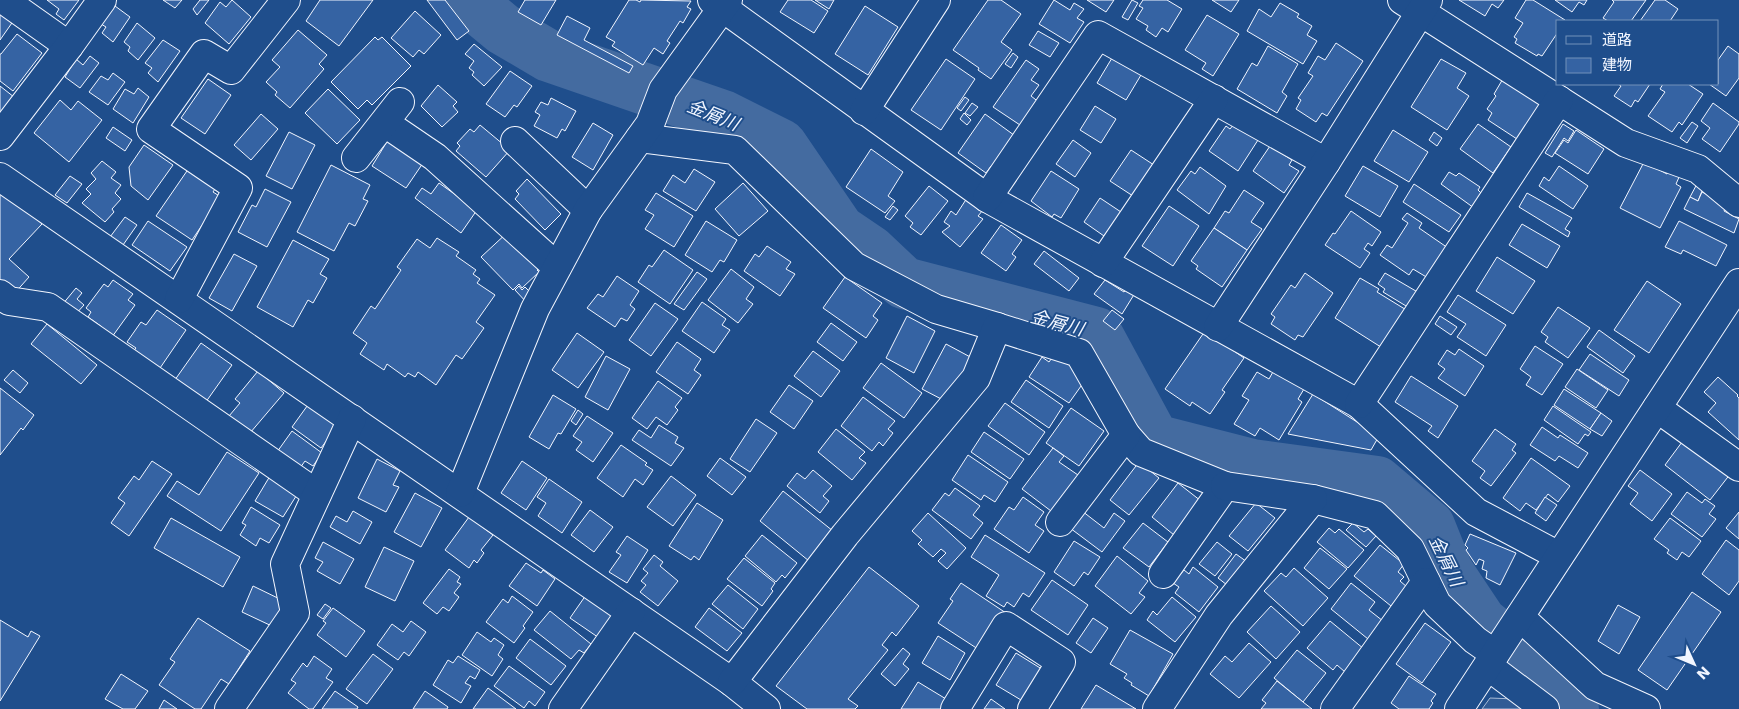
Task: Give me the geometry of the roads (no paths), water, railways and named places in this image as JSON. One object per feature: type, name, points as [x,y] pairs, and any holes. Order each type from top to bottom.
[{"type":"street","points":[[4,0],[69,46]]},
{"type":"street","points":[[0,136],[102,0]]},
{"type":"street","points":[[179,299],[238,188],[151,129],[204,54],[231,70],[286,0]]},
{"type":"street","points":[[864,111],[936,0]]},
{"type":"street","points":[[460,493],[535,308],[588,210],[645,131],[663,90],[721,3],[864,111],[987,198],[1359,404],[1476,512],[1559,556]]},
{"type":"street","points":[[1218,326],[1326,162],[1417,4],[1626,143],[1698,169],[1739,203]]},
{"type":"street","points":[[987,198],[1098,35],[1326,162]]},
{"type":"street","points":[[1103,263],[1214,99]]},
{"type":"street","points":[[1359,404],[1559,100]]},
{"type":"street","points":[[356,158],[392,112],[435,157],[558,267]]},
{"type":"street","points":[[645,131],[735,150],[854,266],[936,309],[1079,353],[1126,435],[1141,452],[1225,486],[1313,499],[1375,516],[1410,549],[1437,604],[1475,640],[1491,660],[1546,709]]},
{"type":"street","points":[[515,141],[588,210]]},
{"type":"street","points":[[0,176],[732,682],[766,709]]},
{"type":"street","points":[[1459,709],[1739,283]]},
{"type":"street","points":[[0,294],[9,301],[48,307],[317,494]]},
{"type":"street","points":[[732,682],[845,535],[976,378],[997,327]]},
{"type":"street","points":[[1657,408],[1739,468]]},
{"type":"street","points":[[228,709],[294,613],[285,564],[352,419]]},
{"type":"street","points":[[1060,522],[1126,435]]},
{"type":"street","points":[[1163,574],[1225,486]]},
{"type":"street","points":[[1157,709],[1219,615],[1313,499]]},
{"type":"street","points":[[1335,709],[1426,582]]},
{"type":"street","points":[[563,709],[631,612]]},
{"type":"street","points":[[1518,620],[1595,686],[1646,709]]},
{"type":"street","points":[[955,709],[1006,626],[1061,662],[1032,709]]},
{"type":"waterway","name":"金屑川","points":[[468,0],[503,29],[549,56],[723,116],[781,145],[839,230],[870,251],[904,283],[1096,333],[1154,440],[1252,465],[1377,482],[1429,526],[1447,571],[1481,622],[1519,653],[1573,709]]}]
